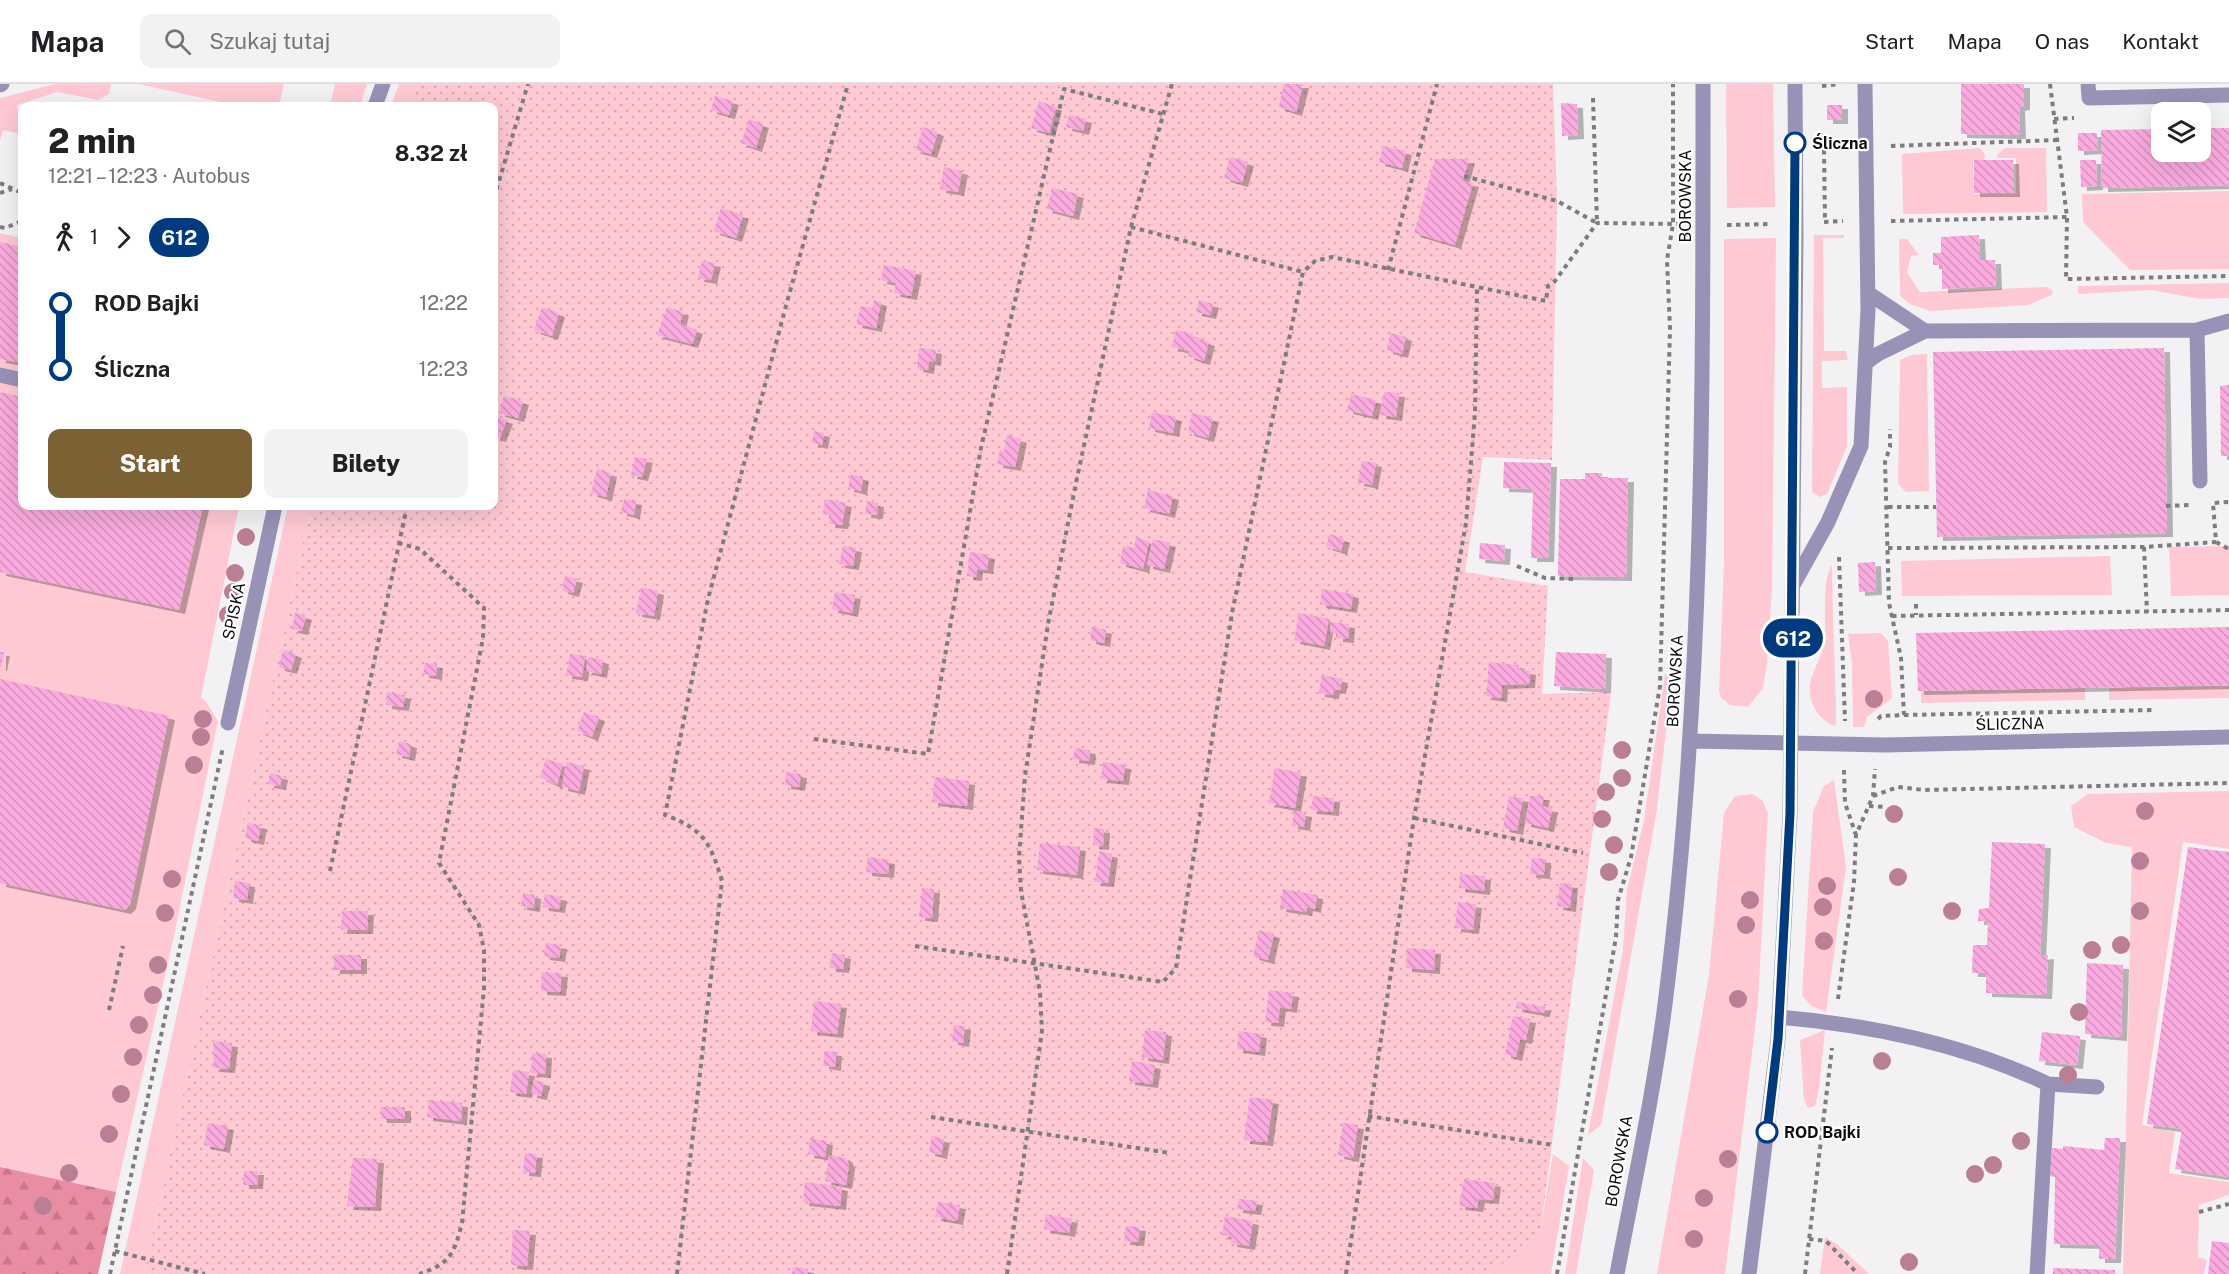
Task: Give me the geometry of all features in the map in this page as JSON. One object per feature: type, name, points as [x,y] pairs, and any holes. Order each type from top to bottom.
[{"type":"street","points":[[376,102],[383,84]]},
{"type":"street","name":"BOROWSKA","points":[[1617,1274],[1665,1007],[1690,741],[1700,506],[1703,84]]},
{"type":"street","points":[[1749,1274],[1779,1017],[1791,743],[1795,84]]},
{"type":"street","points":[[1793,585],[1828,522],[1862,446],[1868,293],[1865,84]]},
{"type":"street","points":[[2088,84],[2089,98],[2229,95]]},
{"type":"street","points":[[1868,293],[1925,331]]},
{"type":"street","points":[[1867,363],[1878,354],[1925,331],[2197,330],[2229,321]]},
{"type":"street","points":[[2197,330],[2200,481]]},
{"type":"street","points":[[0,375],[18,379]]},
{"type":"street","name":"SPISKA","points":[[228,723],[274,510]]},
{"type":"street","name":"ŚLICZNA","points":[[1690,741],[1885,745],[2229,737]]},
{"type":"street","points":[[1779,1017],[1865,1027],[2005,1063],[2048,1083],[2097,1087]]},
{"type":"street","points":[[2037,1274],[2048,1083]]},
{"type":"path","points":[[498,185],[528,84]]},
{"type":"path","points":[[677,1274],[722,881],[712,848],[685,822],[664,815],[708,599],[848,84]]},
{"type":"path","points":[[1007,1274],[1042,1031],[1040,992],[1021,891],[1019,857],[1025,776],[1048,624],[1131,227],[1172,84]]},
{"type":"path","points":[[1388,270],[1437,84]]},
{"type":"path","points":[[1557,1274],[1616,937],[1618,900],[1631,857],[1660,686],[1670,329],[1667,260],[1673,224],[1673,84]]},
{"type":"path","points":[[1822,95],[1822,85],[1865,84]]},
{"type":"path","points":[[2050,84],[2067,217],[2066,279],[2229,276]]},
{"type":"path","points":[[814,739],[928,754],[981,448],[1065,87],[1163,114]]},
{"type":"path","points":[[915,946],[1163,982],[1176,968],[1232,613],[1303,272],[1315,261],[1332,257],[1546,301],[1548,286],[1555,281],[1598,223],[1593,98]]},
{"type":"path","points":[[1891,146],[2058,140]]},
{"type":"path","points":[[1824,148],[1826,222]]},
{"type":"path","points":[[1464,176],[1557,201],[1598,223],[1666,224]]},
{"type":"path","points":[[0,183],[18,191]]},
{"type":"path","points":[[0,193],[13,188]]},
{"type":"path","points":[[1891,221],[2067,217]]},
{"type":"path","points":[[1814,222],[1847,221]]},
{"type":"path","points":[[0,227],[5,228],[18,222]]},
{"type":"path","points":[[1724,225],[1775,224]]},
{"type":"path","points":[[1131,227],[1303,272]]},
{"type":"path","points":[[1346,1274],[1414,819],[1466,523],[1475,413],[1477,287]]},
{"type":"path","points":[[1878,468],[1885,462],[1889,603],[1901,658],[1904,715]]},
{"type":"path","points":[[2216,542],[2213,503],[2229,502]]},
{"type":"path","points":[[1888,507],[1936,507]]},
{"type":"path","points":[[330,871],[406,510]]},
{"type":"path","points":[[1888,548],[2144,547],[2216,542],[2229,549]]},
{"type":"path","points":[[398,543],[420,549],[484,608],[483,638],[439,863],[479,926],[484,950],[484,988],[462,1223],[456,1249],[441,1267],[419,1274]]},
{"type":"path","points":[[2144,547],[2146,612]]},
{"type":"path","points":[[1842,550],[1839,558],[1839,582],[1845,678],[1845,727]]},
{"type":"path","points":[[1517,566],[1545,578],[1576,579]]},
{"type":"path","points":[[1916,604],[1916,615]]},
{"type":"path","points":[[1892,616],[2229,610]]},
{"type":"path","points":[[1874,728],[1881,716],[2158,710]]},
{"type":"path","points":[[110,1274],[228,723]]},
{"type":"path","points":[[1856,835],[1874,796],[1875,762]]},
{"type":"path","points":[[1805,1274],[1854,882],[1856,835],[1845,803],[1844,769]]},
{"type":"path","points":[[1874,796],[1907,786],[1924,790],[2229,783]]},
{"type":"path","points":[[1869,806],[1886,807]]},
{"type":"path","points":[[1414,819],[1583,853]]},
{"type":"path","points":[[109,1010],[123,946]]},
{"type":"path","points":[[1368,1116],[1553,1145]]},
{"type":"path","points":[[931,1117],[1170,1153]]},
{"type":"path","points":[[2199,1212],[2229,1204]]},
{"type":"path","points":[[1809,1239],[1826,1241],[1858,1274]]},
{"type":"path","points":[[116,1251],[206,1274]]},
{"type":"shaded area","points":[[55,84],[111,84],[109,94],[98,100],[57,92],[26,102],[18,102],[18,133],[3,130],[0,141],[0,98]]},
{"type":"shaded area","points":[[138,84],[284,84],[280,102],[221,102]]},
{"type":"shaded area","points":[[335,84],[367,84],[361,102],[331,102]]},
{"type":"shaded area","points":[[399,84],[418,84],[412,102],[392,102]]},
{"type":"shaded area","points":[[418,84],[1553,84],[1557,201],[1552,460],[1483,457],[1465,572],[1548,586],[1542,694],[1611,692],[1540,1235],[1489,1274],[144,1274],[310,510],[498,510],[498,102],[412,102]]},
{"type":"shaded area","points":[[1726,84],[1773,84],[1775,207],[1727,208]]},
{"type":"shaded area","points":[[1980,148],[1985,155],[1984,160],[1973,160],[1974,194],[2016,194],[2016,158],[1997,158],[1997,155],[2005,148],[2046,148],[2047,212],[1903,214],[1902,154]]},
{"type":"shaded area","points":[[2229,191],[2229,269],[2130,270],[2083,222],[2082,194]]},
{"type":"shaded area","points":[[0,233],[18,237],[18,510],[238,510],[201,698],[205,700],[218,721],[174,936],[116,1192],[0,1167]]},
{"type":"shaded area","points":[[1814,235],[1844,235],[1844,238],[1823,238],[1824,351],[1846,351],[1848,360],[1822,361],[1822,388],[1847,387],[1847,446],[1827,494],[1820,497],[1812,492]]},
{"type":"shaded area","points":[[1776,238],[1772,589],[1767,664],[1763,688],[1748,707],[1730,705],[1721,698],[1719,691],[1724,563],[1724,239]]},
{"type":"shaded area","points":[[1899,239],[1907,239],[1919,255],[1911,256],[1907,272],[1920,292],[2046,287],[2053,291],[2052,295],[2028,305],[1930,311],[1910,304],[1900,296]]},
{"type":"shaded area","points":[[2229,283],[2229,298],[2200,299],[2151,290],[2078,294],[2078,286]]},
{"type":"shaded area","points":[[1927,354],[1929,491],[1906,492],[1898,484],[1900,360],[1911,355]]},
{"type":"shaded area","points":[[287,510],[310,510],[144,1274],[120,1274]]},
{"type":"shaded area","points":[[2229,546],[2229,595],[2171,596],[2169,547]]},
{"type":"shaded area","points":[[2110,556],[2112,595],[1902,596],[1901,561]]},
{"type":"shaded area","points":[[1832,565],[1836,726],[1822,718],[1816,711],[1810,696],[1810,682],[1824,643],[1825,591]]},
{"type":"shaded area","points":[[1881,633],[1888,641],[1892,698],[1867,717],[1864,727],[1853,727],[1852,663],[1848,634]]},
{"type":"shaded area","points":[[1665,674],[1672,678],[1657,809],[1601,1125],[1588,1135],[1623,949],[1627,890],[1644,820]]},
{"type":"shaded area","points":[[2229,686],[2229,698],[2109,700],[2109,688]]},
{"type":"shaded area","points":[[2085,688],[2085,700],[1921,703],[1921,691]]},
{"type":"shaded area","points":[[1834,780],[1846,867],[1826,1012],[1811,1006],[1802,995],[1813,812],[1824,786]]},
{"type":"shaded area","points":[[2229,791],[2229,849],[2183,842],[2142,1125],[2175,1132],[2169,1173],[2229,1182],[2229,1195],[2199,1205],[2198,1257],[2207,1260],[2204,1274],[2123,1274],[2132,847],[2106,843],[2074,827],[2071,806],[2088,794]]},
{"type":"shaded area","points":[[1752,794],[1762,800],[1768,813],[1758,1003],[1725,1274],[1657,1274],[1709,975],[1724,813],[1735,796]]},
{"type":"shaded area","points":[[1825,1030],[1819,1089],[1815,1106],[1808,1108],[1804,1100],[1800,1040]]},
{"type":"shaded area","points":[[1553,1154],[1569,1166],[1551,1274],[1489,1274],[1540,1234]]},
{"type":"shaded area","points":[[1583,1158],[1594,1170],[1576,1274],[1565,1274]]},
{"type":"shaded area","points":[[1825,1237],[1838,1245],[1869,1274],[1820,1274]]},
{"type":"green space","points":[[0,1167],[116,1192],[98,1274],[0,1274]]},
{"type":"building","points":[[1284,84],[1303,84],[1296,112],[1279,107]]},
{"type":"building","points":[[1961,84],[2024,84],[2024,106],[2019,107],[2020,135],[1961,134]]},
{"type":"building","points":[[715,96],[733,101],[729,115],[711,110]]},
{"type":"building","points":[[1039,101],[1056,107],[1049,133],[1031,128]]},
{"type":"building","points":[[1561,103],[1577,104],[1578,135],[1562,136]]},
{"type":"building","points":[[1827,105],[1842,105],[1842,120],[1827,120]]},
{"type":"building","points":[[1069,115],[1086,119],[1083,131],[1066,127]]},
{"type":"building","points":[[749,119],[763,124],[756,148],[741,143]]},
{"type":"building","points":[[923,127],[938,132],[931,154],[916,150]]},
{"type":"building","points":[[2211,128],[2229,128],[2229,185],[2102,188],[2101,130],[2151,129],[2151,162],[2211,162]]},
{"type":"building","points":[[2078,133],[2097,133],[2098,150],[2078,151]]},
{"type":"building","points":[[1383,146],[1406,151],[1402,168],[1379,162]]},
{"type":"building","points":[[1230,157],[1248,162],[1242,183],[1224,178]]},
{"type":"building","points":[[1435,159],[1469,159],[1463,181],[1473,183],[1455,245],[1414,233]]},
{"type":"building","points":[[1974,160],[2013,160],[2014,193],[1974,193]]},
{"type":"building","points":[[2080,160],[2096,160],[2097,186],[2081,187]]},
{"type":"building","points":[[944,167],[962,171],[958,192],[940,189]]},
{"type":"building","points":[[1052,188],[1078,194],[1073,216],[1047,209]]},
{"type":"building","points":[[721,208],[743,215],[736,238],[714,231]]},
{"type":"building","points":[[1979,235],[1980,260],[1995,260],[1996,286],[1942,289],[1942,265],[1933,265],[1933,253],[1941,253],[1941,237]]},
{"type":"building","points":[[0,242],[18,246],[18,362],[0,359]]},
{"type":"building","points":[[702,261],[715,263],[711,280],[698,278]]},
{"type":"building","points":[[884,265],[916,271],[911,296],[894,293],[896,283],[881,280]]},
{"type":"building","points":[[874,300],[881,302],[876,328],[856,324],[861,306],[872,308]]},
{"type":"building","points":[[1199,300],[1213,304],[1210,315],[1196,312]]},
{"type":"building","points":[[542,307],[559,313],[552,336],[534,330]]},
{"type":"building","points":[[667,307],[683,312],[680,324],[697,330],[692,344],[657,335]]},
{"type":"building","points":[[1176,330],[1193,334],[1190,346],[1193,337],[1209,342],[1204,361],[1188,356],[1189,351],[1172,347]]},
{"type":"building","points":[[1390,333],[1406,337],[1402,354],[1387,350]]},
{"type":"building","points":[[919,348],[936,350],[935,362],[929,361],[928,370],[917,368]]},
{"type":"building","points":[[2164,348],[2167,533],[1937,537],[1933,352]]},
{"type":"building","points":[[2229,385],[2229,456],[2221,456],[2220,386]]},
{"type":"building","points":[[0,392],[18,396],[18,510],[202,510],[179,610],[0,572]]},
{"type":"building","points":[[1384,392],[1399,393],[1396,417],[1380,415]]},
{"type":"building","points":[[1351,394],[1376,400],[1372,416],[1347,410]]},
{"type":"building","points":[[504,396],[523,401],[518,418],[499,413]]},
{"type":"building","points":[[1152,412],[1176,417],[1173,433],[1149,428]]},
{"type":"building","points":[[1192,413],[1213,418],[1208,438],[1188,432]]},
{"type":"building","points":[[498,417],[507,420],[500,438],[498,437]]},
{"type":"building","points":[[814,431],[824,433],[822,445],[812,443]]},
{"type":"building","points":[[1007,435],[1021,439],[1015,467],[997,464],[1000,450],[1004,451]]},
{"type":"building","points":[[635,457],[647,459],[642,477],[631,475]]},
{"type":"building","points":[[1362,461],[1376,463],[1372,485],[1358,482]]},
{"type":"building","points":[[1504,462],[1551,463],[1548,558],[1531,558],[1533,489],[1503,488]]},
{"type":"building","points":[[597,469],[611,473],[606,497],[591,493]]},
{"type":"building","points":[[1585,473],[1602,473],[1602,478],[1628,478],[1626,577],[1558,576],[1560,479],[1585,479]]},
{"type":"building","points":[[851,474],[863,477],[861,491],[848,488]]},
{"type":"building","points":[[1148,490],[1173,496],[1169,514],[1144,508]]},
{"type":"building","points":[[624,499],[636,501],[634,515],[621,512]]},
{"type":"building","points":[[825,499],[846,503],[842,525],[829,524],[831,515],[823,514]]},
{"type":"building","points":[[867,501],[878,503],[877,515],[865,514]]},
{"type":"building","points":[[1330,534],[1344,539],[1341,551],[1326,546]]},
{"type":"building","points":[[1136,537],[1149,541],[1143,569],[1120,563],[1123,546],[1134,548]]},
{"type":"building","points":[[1153,539],[1170,543],[1164,569],[1147,565]]},
{"type":"building","points":[[1480,543],[1505,545],[1504,561],[1479,559]]},
{"type":"building","points":[[843,546],[856,548],[853,566],[839,564]]},
{"type":"building","points":[[970,552],[989,555],[987,570],[977,569],[976,577],[967,576]]},
{"type":"building","points":[[1875,562],[1876,591],[1859,592],[1858,563]]},
{"type":"building","points":[[565,576],[577,579],[573,593],[562,590]]},
{"type":"building","points":[[641,587],[658,591],[654,616],[636,613]]},
{"type":"building","points":[[1322,589],[1353,594],[1351,609],[1320,604]]},
{"type":"building","points":[[835,592],[855,595],[852,613],[832,609]]},
{"type":"building","points":[[295,613],[306,616],[302,631],[292,629]]},
{"type":"building","points":[[1299,613],[1329,619],[1324,646],[1294,640]]},
{"type":"building","points":[[1331,622],[1349,624],[1348,639],[1337,638],[1337,634],[1330,633]]},
{"type":"building","points":[[1092,627],[1106,630],[1104,643],[1090,640]]},
{"type":"building","points":[[2229,627],[2229,685],[1918,691],[1916,633]]},
{"type":"building","points":[[283,650],[296,654],[291,670],[279,667]]},
{"type":"building","points":[[0,652],[4,652],[1,667],[0,667]]},
{"type":"building","points":[[1556,652],[1606,654],[1605,689],[1554,686]]},
{"type":"building","points":[[570,654],[585,656],[582,677],[566,675]]},
{"type":"building","points":[[588,657],[603,660],[601,674],[586,671]]},
{"type":"building","points":[[1489,662],[1519,665],[1518,669],[1530,671],[1529,684],[1502,685],[1501,698],[1486,696]]},
{"type":"building","points":[[425,663],[437,664],[436,676],[423,674]]},
{"type":"building","points":[[1322,675],[1342,679],[1340,690],[1334,689],[1333,695],[1319,693]]},
{"type":"building","points":[[0,679],[169,716],[130,905],[125,910],[0,883]]},
{"type":"building","points":[[387,692],[405,695],[403,707],[386,705]]},
{"type":"building","points":[[584,712],[599,717],[592,737],[577,731]]},
{"type":"building","points":[[399,741],[411,744],[409,757],[396,754]]},
{"type":"building","points":[[1075,748],[1090,750],[1089,761],[1073,759]]},
{"type":"building","points":[[546,759],[563,764],[557,785],[540,777]]},
{"type":"building","points":[[566,762],[584,766],[579,791],[562,787]]},
{"type":"building","points":[[1103,762],[1125,765],[1123,781],[1101,779]]},
{"type":"building","points":[[1275,768],[1301,773],[1295,808],[1269,803]]},
{"type":"building","points":[[786,772],[801,774],[799,787],[785,785]]},
{"type":"building","points":[[270,773],[282,776],[280,786],[268,784]]},
{"type":"building","points":[[935,777],[969,781],[967,806],[932,802]]},
{"type":"building","points":[[1313,796],[1334,798],[1333,812],[1311,810]]},
{"type":"building","points":[[1509,796],[1523,798],[1517,831],[1503,828]]},
{"type":"building","points":[[1530,796],[1544,796],[1542,806],[1552,809],[1548,828],[1525,823]]},
{"type":"building","points":[[1294,811],[1306,813],[1304,827],[1292,825]]},
{"type":"building","points":[[248,823],[261,825],[258,841],[245,838]]},
{"type":"building","points":[[1094,828],[1104,829],[1103,846],[1093,845]]},
{"type":"building","points":[[1992,842],[2045,844],[2040,956],[2048,955],[2046,995],[1986,993],[1986,973],[1972,973],[1973,945],[1987,945],[1988,921],[1978,921],[1979,909],[1989,908]]},
{"type":"building","points":[[1040,843],[1080,847],[1077,875],[1037,870]]},
{"type":"building","points":[[2188,847],[2229,852],[2229,1177],[2175,1169],[2182,1129],[2147,1124]]},
{"type":"building","points":[[1099,851],[1112,854],[1108,883],[1095,882]]},
{"type":"building","points":[[868,857],[889,860],[888,874],[866,872]]},
{"type":"building","points":[[1532,858],[1545,859],[1544,875],[1530,874]]},
{"type":"building","points":[[1460,874],[1485,876],[1484,891],[1459,888]]},
{"type":"building","points":[[235,881],[249,883],[247,900],[233,898]]},
{"type":"building","points":[[1560,883],[1572,884],[1570,908],[1557,906]]},
{"type":"building","points":[[922,888],[934,889],[932,918],[919,917]]},
{"type":"building","points":[[1283,889],[1317,895],[1315,909],[1307,907],[1306,912],[1280,908]]},
{"type":"building","points":[[523,893],[535,895],[534,908],[521,906]]},
{"type":"building","points":[[545,894],[561,897],[559,909],[543,907]]},
{"type":"building","points":[[1458,902],[1476,904],[1473,930],[1455,928]]},
{"type":"building","points":[[342,911],[368,911],[367,930],[341,930]]},
{"type":"building","points":[[1259,930],[1274,934],[1268,960],[1253,956]]},
{"type":"building","points":[[546,943],[561,945],[559,958],[544,956]]},
{"type":"building","points":[[1407,948],[1435,950],[1434,970],[1406,968]]},
{"type":"building","points":[[832,953],[845,955],[843,969],[830,968]]},
{"type":"building","points":[[334,955],[361,955],[361,970],[334,970]]},
{"type":"building","points":[[2087,963],[2123,965],[2121,1037],[2085,1034]]},
{"type":"building","points":[[542,972],[562,973],[560,992],[541,991]]},
{"type":"building","points":[[1269,990],[1293,993],[1291,1009],[1280,1007],[1278,1023],[1265,1022]]},
{"type":"building","points":[[814,1001],[841,1004],[837,1034],[811,1031]]},
{"type":"building","points":[[1517,1002],[1545,1007],[1544,1013],[1516,1008]]},
{"type":"building","points":[[1513,1016],[1530,1019],[1526,1040],[1520,1039],[1516,1057],[1505,1054]]},
{"type":"building","points":[[954,1025],[965,1026],[963,1043],[952,1041]]},
{"type":"building","points":[[1145,1030],[1166,1032],[1163,1060],[1142,1057]]},
{"type":"building","points":[[1239,1031],[1261,1034],[1259,1052],[1237,1049]]},
{"type":"building","points":[[2042,1032],[2080,1036],[2077,1065],[2039,1061]]},
{"type":"building","points":[[213,1041],[232,1043],[229,1069],[214,1068]]},
{"type":"building","points":[[825,1051],[836,1052],[835,1067],[823,1065]]},
{"type":"building","points":[[532,1053],[546,1054],[545,1074],[531,1073]]},
{"type":"building","points":[[1132,1061],[1155,1065],[1152,1084],[1129,1081]]},
{"type":"building","points":[[513,1070],[529,1072],[526,1094],[510,1092]]},
{"type":"building","points":[[534,1080],[544,1082],[541,1096],[531,1094]]},
{"type":"building","points":[[1250,1097],[1273,1100],[1267,1142],[1244,1140]]},
{"type":"building","points":[[429,1100],[462,1103],[461,1121],[427,1117]]},
{"type":"building","points":[[380,1107],[405,1107],[405,1119],[381,1119]]},
{"type":"building","points":[[208,1123],[228,1126],[224,1149],[204,1145]]},
{"type":"building","points":[[1343,1123],[1358,1125],[1353,1158],[1338,1155]]},
{"type":"building","points":[[932,1136],[944,1139],[941,1155],[929,1152]]},
{"type":"building","points":[[810,1138],[827,1141],[825,1157],[808,1154]]},
{"type":"building","points":[[2105,1138],[2120,1138],[2115,1259],[2099,1259],[2099,1245],[2054,1244],[2055,1177],[2050,1176],[2052,1148],[2063,1149],[2063,1146],[2104,1150]]},
{"type":"building","points":[[525,1153],[537,1154],[535,1173],[523,1172]]},
{"type":"building","points":[[829,1155],[846,1158],[849,1165],[846,1185],[825,1181]]},
{"type":"building","points":[[353,1158],[378,1159],[375,1207],[347,1206]]},
{"type":"building","points":[[244,1171],[258,1171],[257,1185],[243,1185]]},
{"type":"building","points":[[1464,1179],[1495,1183],[1493,1200],[1479,1199],[1477,1208],[1459,1206]]},
{"type":"building","points":[[805,1182],[842,1187],[840,1206],[803,1202]]},
{"type":"building","points":[[1239,1199],[1257,1201],[1255,1211],[1237,1209]]},
{"type":"building","points":[[938,1202],[960,1205],[957,1221],[935,1217]]},
{"type":"building","points":[[1046,1214],[1072,1219],[1069,1233],[1044,1229]]},
{"type":"building","points":[[1225,1216],[1253,1221],[1249,1246],[1231,1243],[1232,1237],[1222,1235]]},
{"type":"building","points":[[1126,1226],[1140,1227],[1138,1242],[1124,1241]]},
{"type":"building","points":[[513,1230],[530,1231],[527,1266],[511,1265]]},
{"type":"building","points":[[2212,1241],[2229,1243],[2229,1274],[2208,1274]]},
{"type":"building","points":[[793,1267],[808,1269],[807,1274],[792,1274]]},
{"type":"building","points":[[2053,1268],[2115,1270],[2115,1274],[2053,1274]]},
{"type":"bus line","name":"612","points":[[1767,1132],[1778,1039],[1790,813],[1793,687],[1795,143]]},
{"type":"place","name":"Śliczna","points":[[1795,143]]},
{"type":"place","name":"ROD Bajki","points":[[1767,1132]]}]
